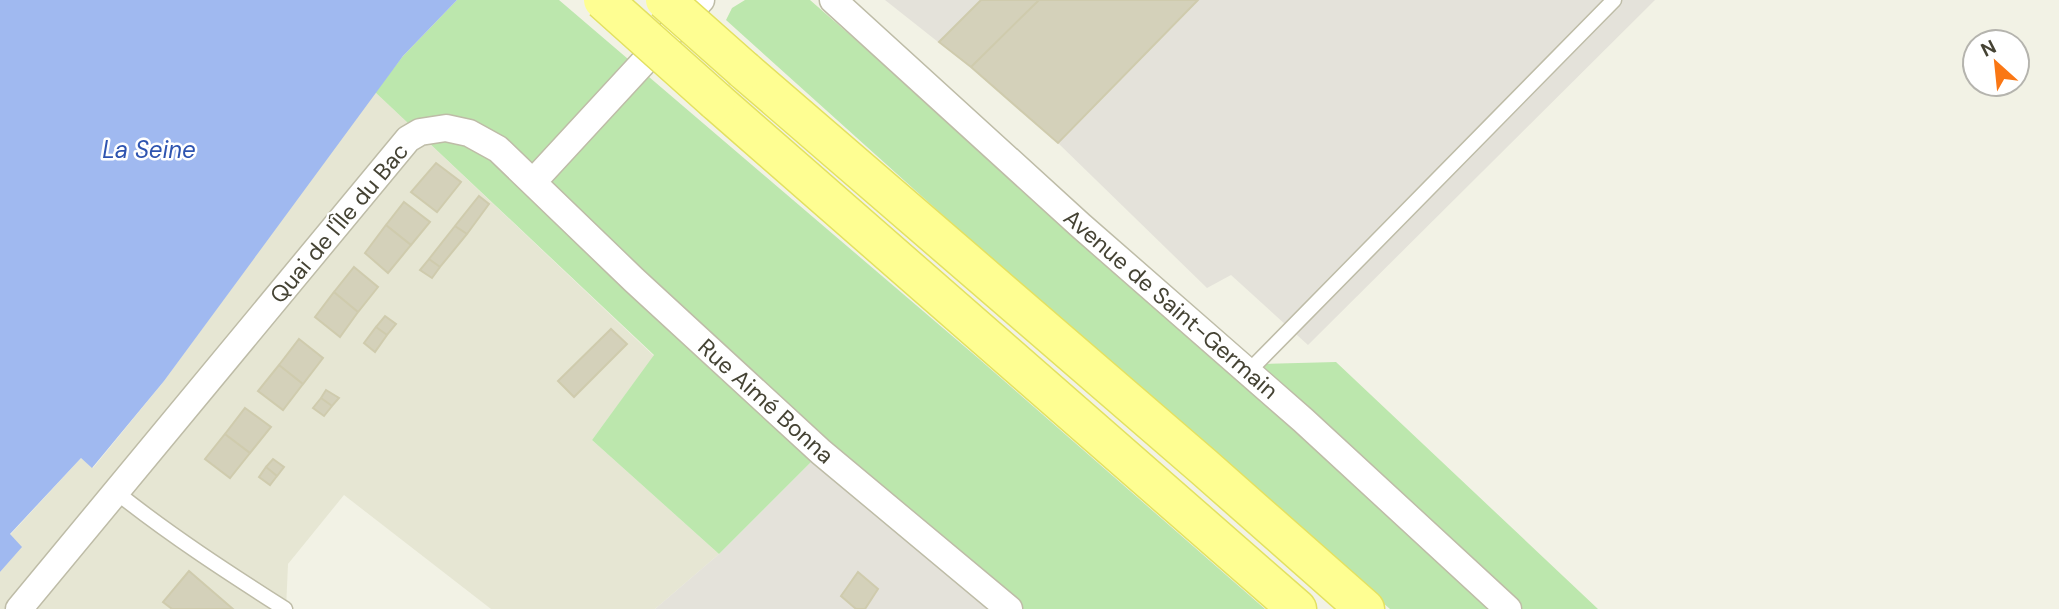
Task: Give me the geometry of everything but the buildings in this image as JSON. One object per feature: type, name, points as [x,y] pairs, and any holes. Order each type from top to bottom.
[{"type":"main road","points":[[603,0],[1297,609]]},
{"type":"main road","points":[[665,0],[1205,467],[1365,609]]},
{"type":"street","points":[[533,182],[701,0]]},
{"type":"street","name":"Avenue de Saint-Germain","points":[[833,0],[1508,609]]},
{"type":"street","name":"Quai de l'Île du Bac","points":[[19,609],[408,139],[420,132],[446,128],[469,133],[498,149],[533,182]]},
{"type":"street","name":"Rue Aimé Bonna","points":[[533,182],[634,280],[821,452],[1009,609]]},
{"type":"lane","points":[[1248,372],[1615,0]]},
{"type":"lane","points":[[116,492],[153,522],[285,609]]},
{"type":"shaded area","points":[[885,0],[1655,0],[1308,345],[1231,275],[1207,288],[1058,143],[971,68]]},
{"type":"shaded area","points":[[375,92],[654,356],[592,440],[719,554],[655,609],[491,609],[344,495],[288,564],[286,609],[0,609],[0,572],[21,547],[10,535],[81,458],[93,468],[164,381]]},
{"type":"shaded area","points":[[821,452],[1009,609],[655,609],[719,554]]},
{"type":"green space","points":[[457,0],[559,0],[978,358],[1265,609],[1009,609],[821,452],[719,554],[592,440],[654,355],[375,92],[403,56]]},
{"type":"green space","points":[[745,0],[810,0],[1229,365],[1336,362],[1598,609],[1390,609],[1126,380],[726,20],[732,8]]},
{"type":"water","name":"La Seine","points":[[0,0],[457,0],[403,56],[164,381],[92,468],[81,458],[10,534],[22,547],[0,572]]}]
